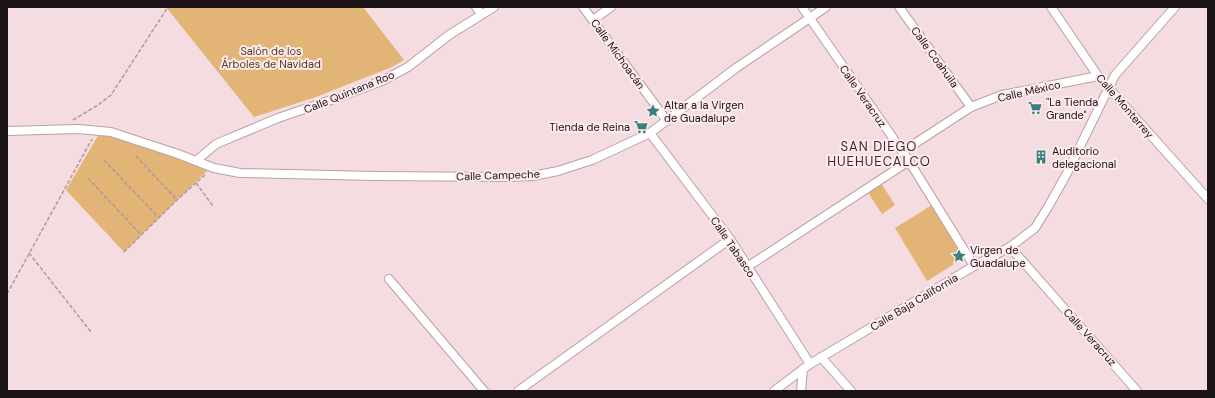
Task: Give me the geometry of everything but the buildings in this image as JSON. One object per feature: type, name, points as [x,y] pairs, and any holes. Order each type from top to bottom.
[{"type":"street","name":"Calle Quintana Roo","points":[[196,161],[216,144],[278,118],[384,80],[408,67],[478,10],[494,7]]},
{"type":"street","name":"Calle Michoacán","points":[[584,7],[667,121]]},
{"type":"street","points":[[593,20],[611,7]]},
{"type":"street","name":"Calle Veracruz","points":[[802,7],[909,161],[974,266]]},
{"type":"street","name":"Calle Campeche","points":[[7,131],[64,129],[112,132],[214,168],[240,173],[383,176],[533,176],[558,171],[592,160],[650,133],[736,68],[826,7]]},
{"type":"street","name":"Calle Coahuila","points":[[899,7],[971,107]]},
{"type":"street","name":"Calle Monterrey","points":[[1051,7],[1098,76],[1208,199]]},
{"type":"street","name":"Calle Baja California","points":[[774,391],[821,357],[974,266],[1010,247],[1034,228],[1048,207],[1115,75],[1175,7]]},
{"type":"street","name":"Calle México","points":[[902,152],[971,107],[1002,95],[1098,76]]},
{"type":"street","name":"Calle Tabasco","points":[[650,133],[730,239],[806,367]]},
{"type":"street","points":[[747,267],[909,161]]},
{"type":"street","points":[[518,391],[730,239]]},
{"type":"street","name":"Calle Veracruz","points":[[1010,247],[1137,391]]},
{"type":"street","points":[[390,279],[484,391]]},
{"type":"street","points":[[821,357],[851,391]]},
{"type":"street","points":[[801,391],[806,367]]},
{"type":"path","points":[[71,121],[98,105],[111,95],[168,7]]},
{"type":"path","points":[[7,294],[97,130]]},
{"type":"path","points":[[136,156],[177,200]]},
{"type":"path","points":[[104,160],[159,218]]},
{"type":"path","points":[[124,252],[177,200],[214,168]]},
{"type":"path","points":[[88,178],[141,235]]},
{"type":"path","points":[[196,183],[213,206]]},
{"type":"path","points":[[29,253],[92,332]]},
{"type":"green space","name":"Salón de los Árboles de Navidad","points":[[166,7],[363,7],[404,60],[392,67],[316,97],[254,117]]},
{"type":"green space","points":[[99,134],[127,140],[208,170],[124,252],[66,190]]},
{"type":"green space","points":[[881,183],[895,205],[882,214],[867,191]]},
{"type":"green space","points":[[932,205],[964,258],[927,281],[895,228]]},
{"type":"place","name":"\"La Tienda Grande\"","points":[[1035,108]]},
{"type":"place","name":"Altar a la Virgen de Guadalupe","points":[[653,111]]},
{"type":"place","name":"Tienda de Reina","points":[[641,127]]},
{"type":"place","name":"Auditorio delegacional","points":[[1041,157]]},
{"type":"place","name":"Virgen de Guadalupe","points":[[959,256]]},
{"type":"district","name":"SAN DIEGO HUEHUECALCO","points":[[879,154]]}]
